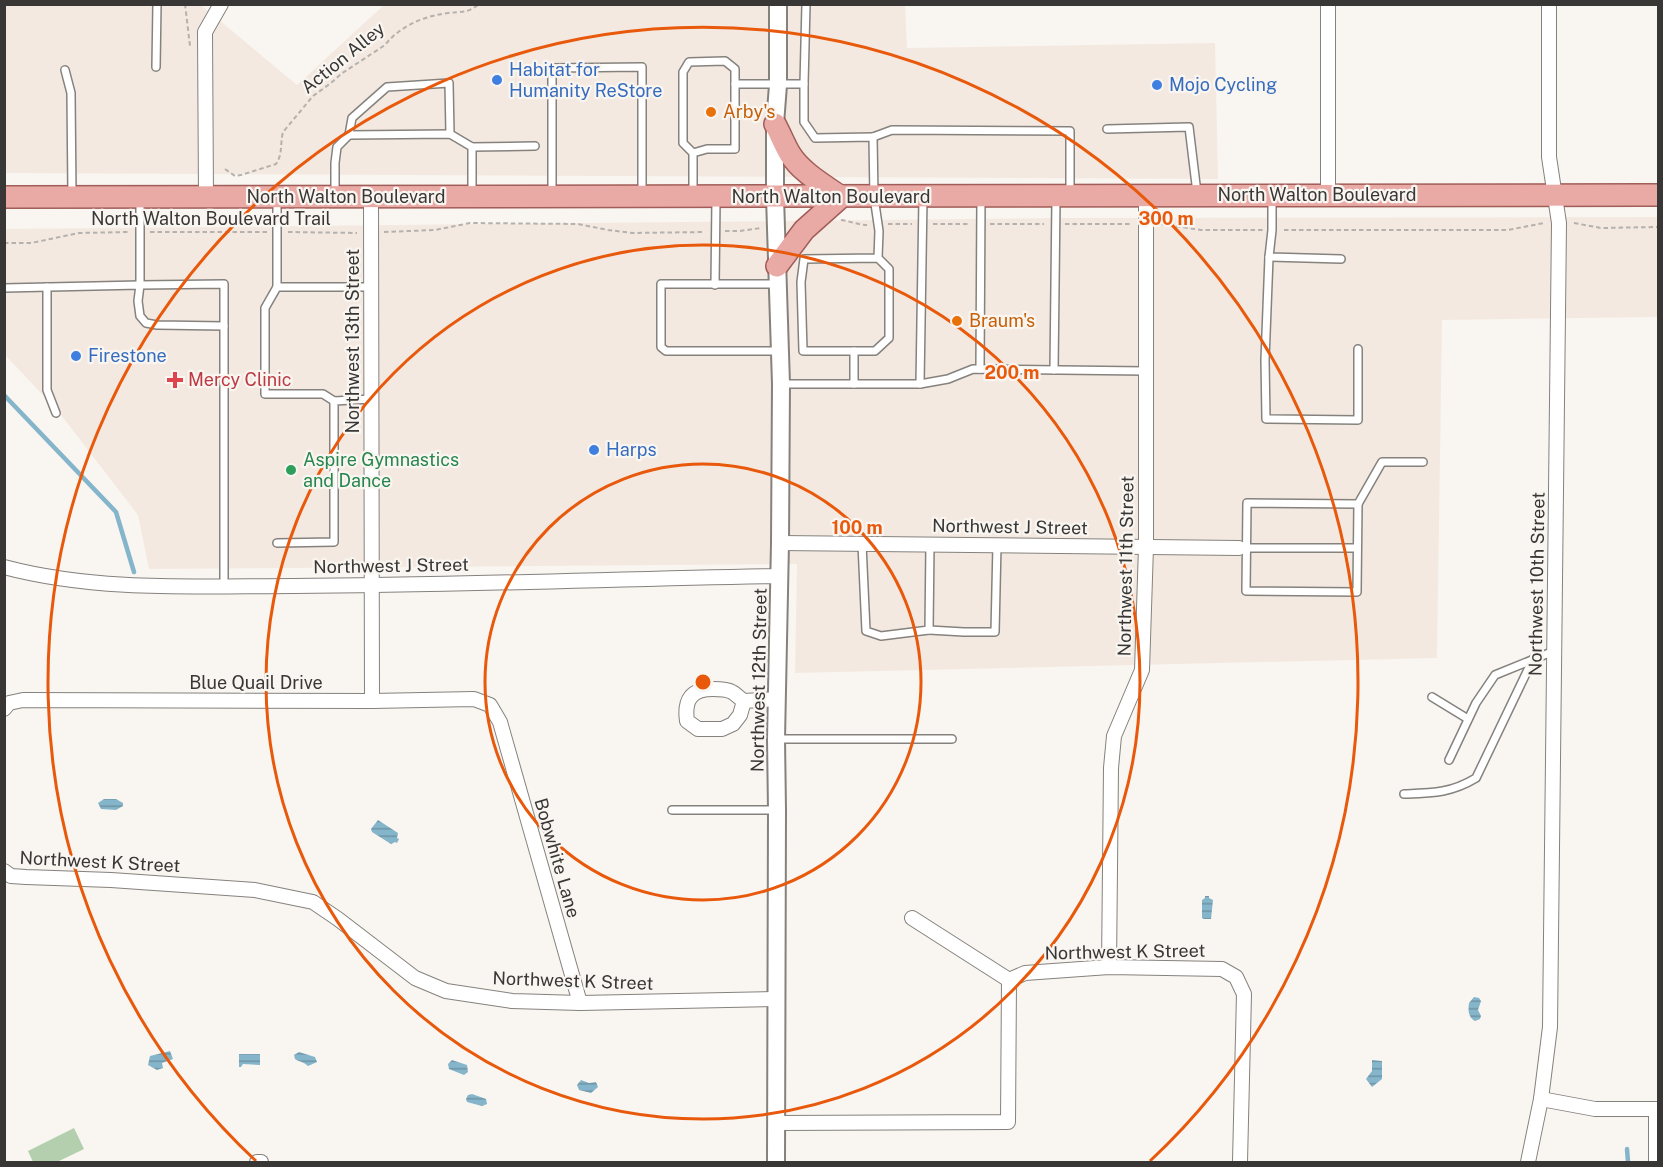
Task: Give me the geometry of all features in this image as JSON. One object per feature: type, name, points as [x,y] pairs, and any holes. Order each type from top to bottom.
[{"type":"main road","points":[[775,124],[791,155],[799,164],[816,180],[841,197],[804,231],[777,275]]},
{"type":"main road","name":"North Walton Boulevard","points":[[4,197],[1659,195]]},
{"type":"street","points":[[206,197],[205,32],[220,4]]},
{"type":"street","name":"Northwest 12th Street","points":[[776,1162],[776,739],[781,384],[775,197],[778,4]]},
{"type":"street","points":[[1328,195],[1329,4]]},
{"type":"street","name":"Northwest 10th Street","points":[[1528,1162],[1541,1099],[1551,1027],[1559,223],[1549,157],[1549,4]]},
{"type":"street","name":"Northwest 11th Street","points":[[1109,967],[1111,768],[1114,736],[1142,670],[1146,547],[1146,196]]},
{"type":"street","name":"Northwest 13th Street","points":[[371,197],[372,701]]},
{"type":"street","name":"Northwest J Street","points":[[780,543],[1243,548]]},
{"type":"street","name":"Northwest J Street","points":[[4,567],[88,583],[224,586],[780,576]]},
{"type":"street","name":"Blue Quail Drive","points":[[4,709],[9,703],[23,700],[474,699],[490,705],[500,722]]},
{"type":"street","points":[[744,701],[777,699]]},
{"type":"street","name":"Bobwhite Lane","points":[[500,722],[580,1003]]},
{"type":"street","name":"Northwest K Street","points":[[4,871],[11,876],[26,878],[111,880],[255,890],[313,902],[415,978],[446,991],[512,1001],[580,1003],[777,999]]},
{"type":"street","points":[[776,1123],[1008,1122],[1009,980],[912,918]]},
{"type":"street","name":"Northwest K Street","points":[[1009,980],[1025,973],[1109,967],[1222,969],[1236,977],[1244,994],[1240,1162]]},
{"type":"street","points":[[1541,1099],[1595,1109],[1658,1109],[1656,1162]]},
{"type":"lane","points":[[156,67],[157,4]]},
{"type":"lane","points":[[806,4],[804,122],[815,138],[873,137],[892,130],[1070,131],[1063,196],[1056,224],[1054,370]]},
{"type":"lane","points":[[693,153],[706,149],[735,149],[735,69],[725,61],[688,62],[683,72],[683,143],[693,153],[693,197]]},
{"type":"lane","points":[[552,196],[552,68],[642,67],[642,197]]},
{"type":"lane","points":[[65,70],[71,93],[72,197]]},
{"type":"lane","points":[[335,197],[337,147],[349,135],[352,118],[387,87],[449,83],[450,134]]},
{"type":"lane","points":[[735,84],[804,84]]},
{"type":"lane","points":[[1107,129],[1190,127],[1197,196]]},
{"type":"lane","points":[[349,135],[450,134],[472,147],[535,146]]},
{"type":"lane","points":[[873,137],[878,258],[889,269],[889,338],[875,351],[803,351],[801,282],[804,259],[878,258]]},
{"type":"lane","points":[[472,147],[472,196]]},
{"type":"lane","points":[[1272,195],[1265,360],[1266,419],[1358,420],[1358,349]]},
{"type":"lane","points":[[980,369],[981,196]]},
{"type":"lane","points":[[140,197],[138,301],[140,316],[146,323],[157,326],[224,326]]},
{"type":"lane","points":[[277,197],[277,287],[265,308],[265,394],[323,394],[334,401],[371,399]]},
{"type":"lane","points":[[715,285],[716,197]]},
{"type":"lane","points":[[920,384],[923,197]]},
{"type":"lane","points":[[1269,257],[1341,259]]},
{"type":"lane","points":[[777,275],[715,285],[661,284],[661,347],[666,351],[780,351]]},
{"type":"lane","points":[[4,288],[224,284],[224,586]]},
{"type":"lane","points":[[47,287],[47,390],[56,413]]},
{"type":"lane","points":[[277,287],[371,287]]},
{"type":"lane","points":[[854,351],[854,384]]},
{"type":"lane","points":[[781,384],[920,384],[948,379],[973,369],[1146,372]]},
{"type":"lane","points":[[277,543],[334,542],[334,401]]},
{"type":"lane","points":[[1358,504],[1247,503],[1243,548],[1246,591],[1357,592],[1358,504],[1382,462],[1423,462]]},
{"type":"lane","points":[[862,544],[866,631],[881,636],[929,630],[995,632],[997,545]]},
{"type":"lane","points":[[929,630],[930,545]]},
{"type":"lane","points":[[1243,548],[1358,548]]},
{"type":"lane","points":[[1449,759],[1476,703],[1495,675],[1554,651]]},
{"type":"lane","points":[[1404,794],[1431,793],[1460,787],[1476,778],[1533,659]]},
{"type":"lane","points":[[1432,696],[1468,719]]},
{"type":"lane","points":[[776,739],[952,739]]},
{"type":"lane","points":[[672,810],[777,810]]},
{"type":"path","points":[[185,4],[190,46]]},
{"type":"path","name":"Action Alley","points":[[225,169],[235,176],[276,164],[281,154],[283,132],[318,91],[385,45],[402,28],[436,15],[465,13],[479,4]]},
{"type":"path","points":[[840,220],[859,225],[1130,224]]},
{"type":"path","points":[[1577,222],[1601,228],[1659,227]]},
{"type":"path","name":"North Walton Boulevard Trail","points":[[4,243],[31,243],[79,232],[418,232],[470,223],[578,224],[633,233],[706,232]]},
{"type":"path","points":[[1165,224],[1201,230],[1508,230],[1542,223]]},
{"type":"path","points":[[726,231],[758,228]]},
{"type":"shaded area","points":[[385,4],[905,4],[907,48],[1215,43],[1218,179],[5,173],[5,5],[201,5],[297,85]]},
{"type":"shaded area","points":[[1658,217],[1658,317],[1442,320],[1437,658],[795,673],[797,564],[149,569],[138,515],[58,411],[5,355],[5,229],[1073,218]]},
{"type":"green space","points":[[74,1128],[84,1149],[57,1162],[33,1162],[28,1151]]},
{"type":"water","points":[[104,799],[116,799],[123,803],[123,806],[116,810],[101,809],[98,803]]},
{"type":"water","points":[[378,820],[398,833],[397,843],[391,844],[372,832],[371,829]]},
{"type":"water","points":[[1205,896],[1213,900],[1211,919],[1202,918],[1202,900]]},
{"type":"water","points":[[1474,997],[1481,1001],[1478,1010],[1481,1016],[1475,1021],[1469,1011],[1469,1003]]},
{"type":"water","points":[[170,1051],[173,1059],[162,1063],[163,1068],[157,1070],[148,1065],[150,1056]]},
{"type":"water","points":[[299,1052],[315,1057],[317,1062],[308,1066],[295,1059],[294,1055]]},
{"type":"water","points":[[239,1054],[260,1054],[260,1065],[243,1064],[239,1067]]},
{"type":"water","points":[[452,1060],[467,1065],[468,1072],[464,1075],[449,1069],[448,1064]]},
{"type":"water","points":[[1372,1060],[1382,1061],[1382,1079],[1372,1087],[1366,1079],[1372,1071]]},
{"type":"water","points":[[581,1080],[589,1083],[596,1082],[598,1087],[591,1093],[579,1090],[577,1085]]},
{"type":"water","points":[[472,1094],[486,1099],[487,1104],[482,1106],[467,1102],[468,1095]]},
{"type":"waterway","points":[[4,395],[116,512],[134,572]]},
{"type":"waterway","points":[[1627,1149],[1628,1162]]},
{"type":"place","name":"Habitat for Humanity ReStore","points":[[497,80]]},
{"type":"place","name":"Mojo Cycling","points":[[1157,85]]},
{"type":"place","name":"Arby's","points":[[711,112]]},
{"type":"place","name":"Braum's","points":[[957,321]]},
{"type":"place","name":"Firestone","points":[[76,356]]},
{"type":"place","name":"Mercy Clinic","points":[[175,380]]},
{"type":"place","name":"Harps","points":[[594,450]]},
{"type":"place","name":"Aspire Gymnastics and Dance","points":[[291,470]]}]
